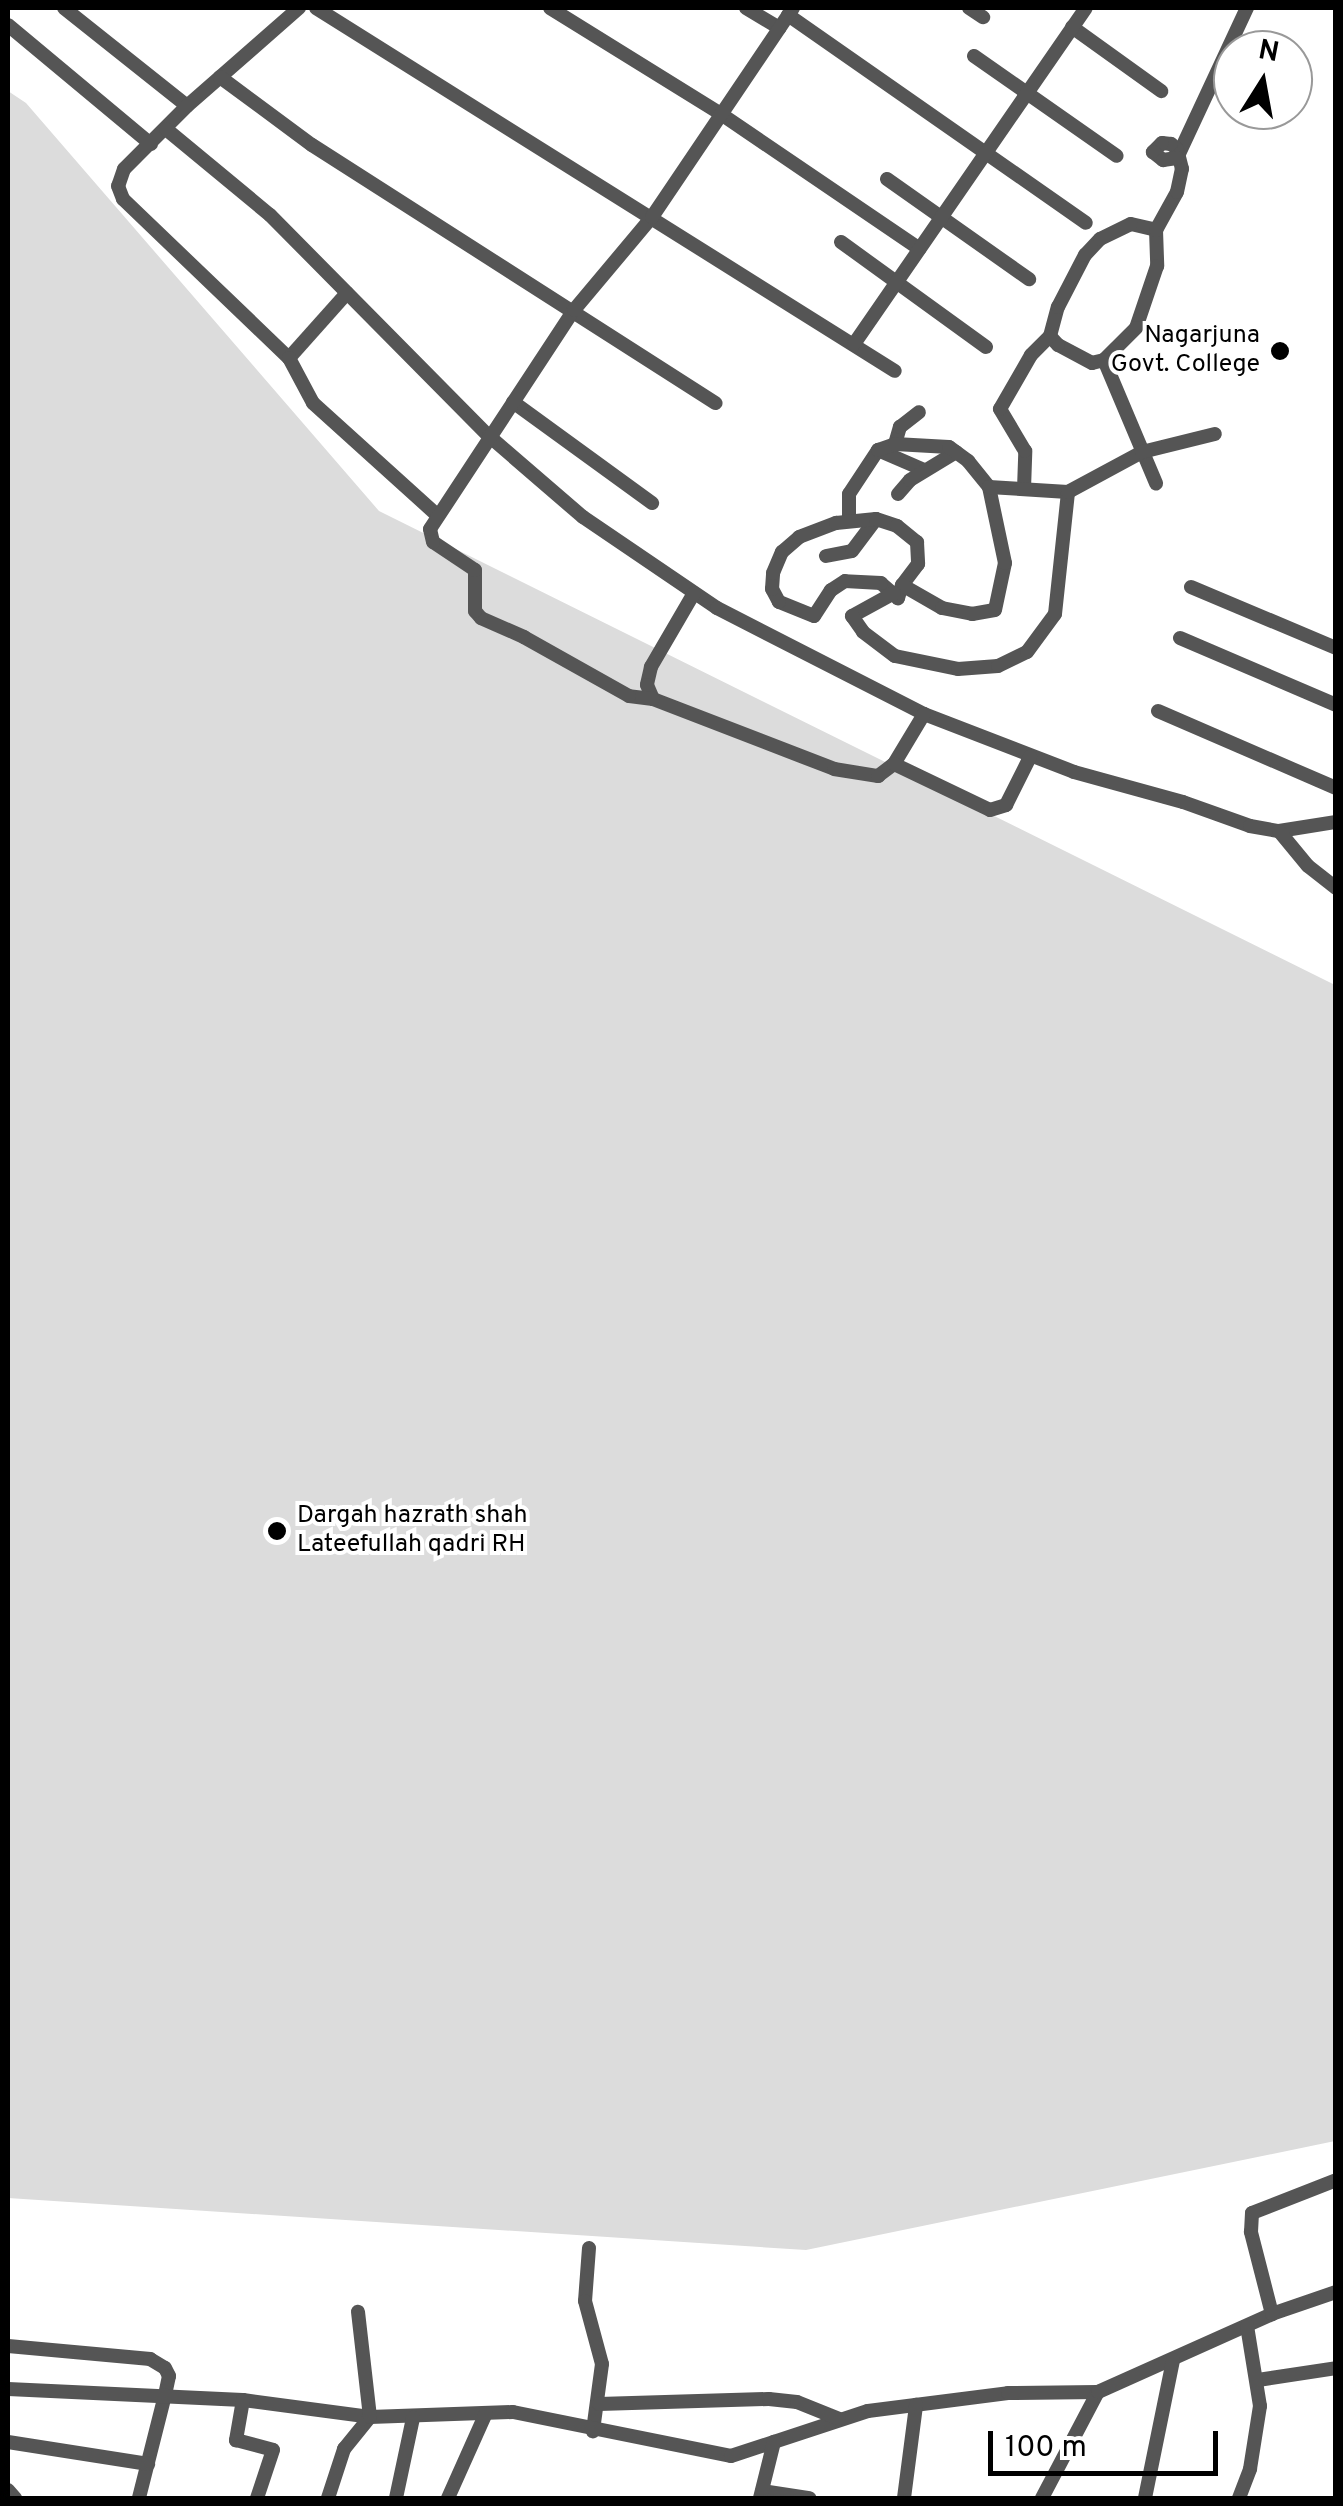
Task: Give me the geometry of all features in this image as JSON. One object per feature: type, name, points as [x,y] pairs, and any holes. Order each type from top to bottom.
[{"type":"street","points":[[64,8],[187,106]]},
{"type":"street","points":[[299,8],[187,106],[150,144],[120,179],[123,199],[288,358],[313,403],[437,515]]},
{"type":"street","points":[[316,8],[895,371]]},
{"type":"street","points":[[550,8],[721,114],[920,249]]},
{"type":"street","points":[[746,8],[779,28]]},
{"type":"street","points":[[969,8],[983,17]]},
{"type":"street","points":[[854,344],[1086,8]]},
{"type":"street","points":[[1050,336],[1058,345],[1092,363],[1104,360],[1136,328],[1157,266],[1156,230],[1177,192],[1182,169],[1177,158],[1247,8]]},
{"type":"street","points":[[924,714],[894,764],[878,776],[845,772],[653,698],[629,696],[524,636],[481,618],[475,611],[475,570],[430,539],[437,515],[574,310],[652,217],[790,11],[1086,223]]},
{"type":"street","points":[[8,24],[150,144]]},
{"type":"street","points":[[1072,27],[1161,92]]},
{"type":"street","points":[[974,56],[1116,156]]},
{"type":"street","points":[[220,76],[312,145],[716,403]]},
{"type":"street","points":[[166,130],[270,215],[489,436],[596,526],[694,593],[924,714],[1030,757],[1279,832],[1336,822]]},
{"type":"street","points":[[887,179],[1028,279]]},
{"type":"street","points":[[1024,489],[1025,450],[1000,409],[1032,355],[1050,336],[1070,279],[1100,239],[1130,224],[1156,230]]},
{"type":"street","points":[[841,242],[986,347]]},
{"type":"street","points":[[288,358],[347,292]]},
{"type":"street","points":[[1104,360],[1156,483]]},
{"type":"street","points":[[513,402],[652,503]]},
{"type":"street","points":[[895,444],[900,426],[919,412]]},
{"type":"street","points":[[989,487],[1068,492],[1142,452],[1215,434]]},
{"type":"street","points":[[848,520],[849,494],[878,450],[895,444],[926,444],[956,452],[989,487],[1005,563],[995,610],[972,614],[942,608],[894,585],[860,579],[845,581],[830,590],[814,616],[779,602],[772,590],[773,573],[782,552],[798,537],[848,520],[876,520],[897,526],[917,542],[918,564],[894,585],[852,616],[864,632],[895,656],[958,669],[998,666],[1028,652],[1055,614],[1068,492]]},
{"type":"street","points":[[878,450],[924,470]]},
{"type":"street","points":[[898,494],[924,470],[956,452]]},
{"type":"street","points":[[826,556],[852,551],[876,520]]},
{"type":"street","points":[[1191,587],[1336,648]]},
{"type":"street","points":[[653,698],[647,685],[650,668],[694,593]]},
{"type":"street","points":[[804,596],[818,608]]},
{"type":"street","points":[[1180,638],[1336,704]]},
{"type":"street","points":[[1158,711],[1336,788]]},
{"type":"street","points":[[894,764],[998,811],[1006,805],[1030,757]]},
{"type":"street","points":[[1279,832],[1308,866],[1336,888]]},
{"type":"street","points":[[1272,2314],[1251,2232],[1252,2214],[1257,2208],[1336,2180]]},
{"type":"street","points":[[589,2248],[585,2300],[602,2364],[593,2431]]},
{"type":"street","points":[[8,2389],[243,2400],[370,2417],[533,2414],[593,2431],[731,2456],[839,2419],[916,2405],[1008,2394],[1098,2392],[1272,2314],[1336,2292]]},
{"type":"street","points":[[328,2498],[344,2449],[370,2417],[358,2312]]},
{"type":"street","points":[[1238,2498],[1258,2428],[1258,2380],[1246,2326]]},
{"type":"street","points":[[8,2346],[158,2361],[169,2376],[139,2498]]},
{"type":"street","points":[[1145,2498],[1173,2360]]},
{"type":"street","points":[[1258,2380],[1336,2368]]},
{"type":"street","points":[[1042,2498],[1098,2392]]},
{"type":"street","points":[[599,2404],[769,2399],[797,2402],[839,2419]]},
{"type":"street","points":[[243,2400],[236,2440],[274,2450],[258,2498]]},
{"type":"street","points":[[904,2498],[916,2405]]},
{"type":"street","points":[[448,2498],[486,2413]]},
{"type":"street","points":[[396,2498],[413,2418]]},
{"type":"street","points":[[8,2442],[148,2464]]},
{"type":"street","points":[[774,2442],[761,2495],[810,2498]]},
{"type":"street","points":[[8,2490],[15,2498]]},
{"type":"shaded area","points":[[8,91],[26,103],[379,511],[1335,985],[1335,2141],[806,2250],[8,2198]]},
{"type":"place","name":"Nagarjuna Govt. College","points":[[1280,351]]},
{"type":"place","name":"Dargah hazrath shah Lateefullah qadri RH","points":[[277,1531]]}]
